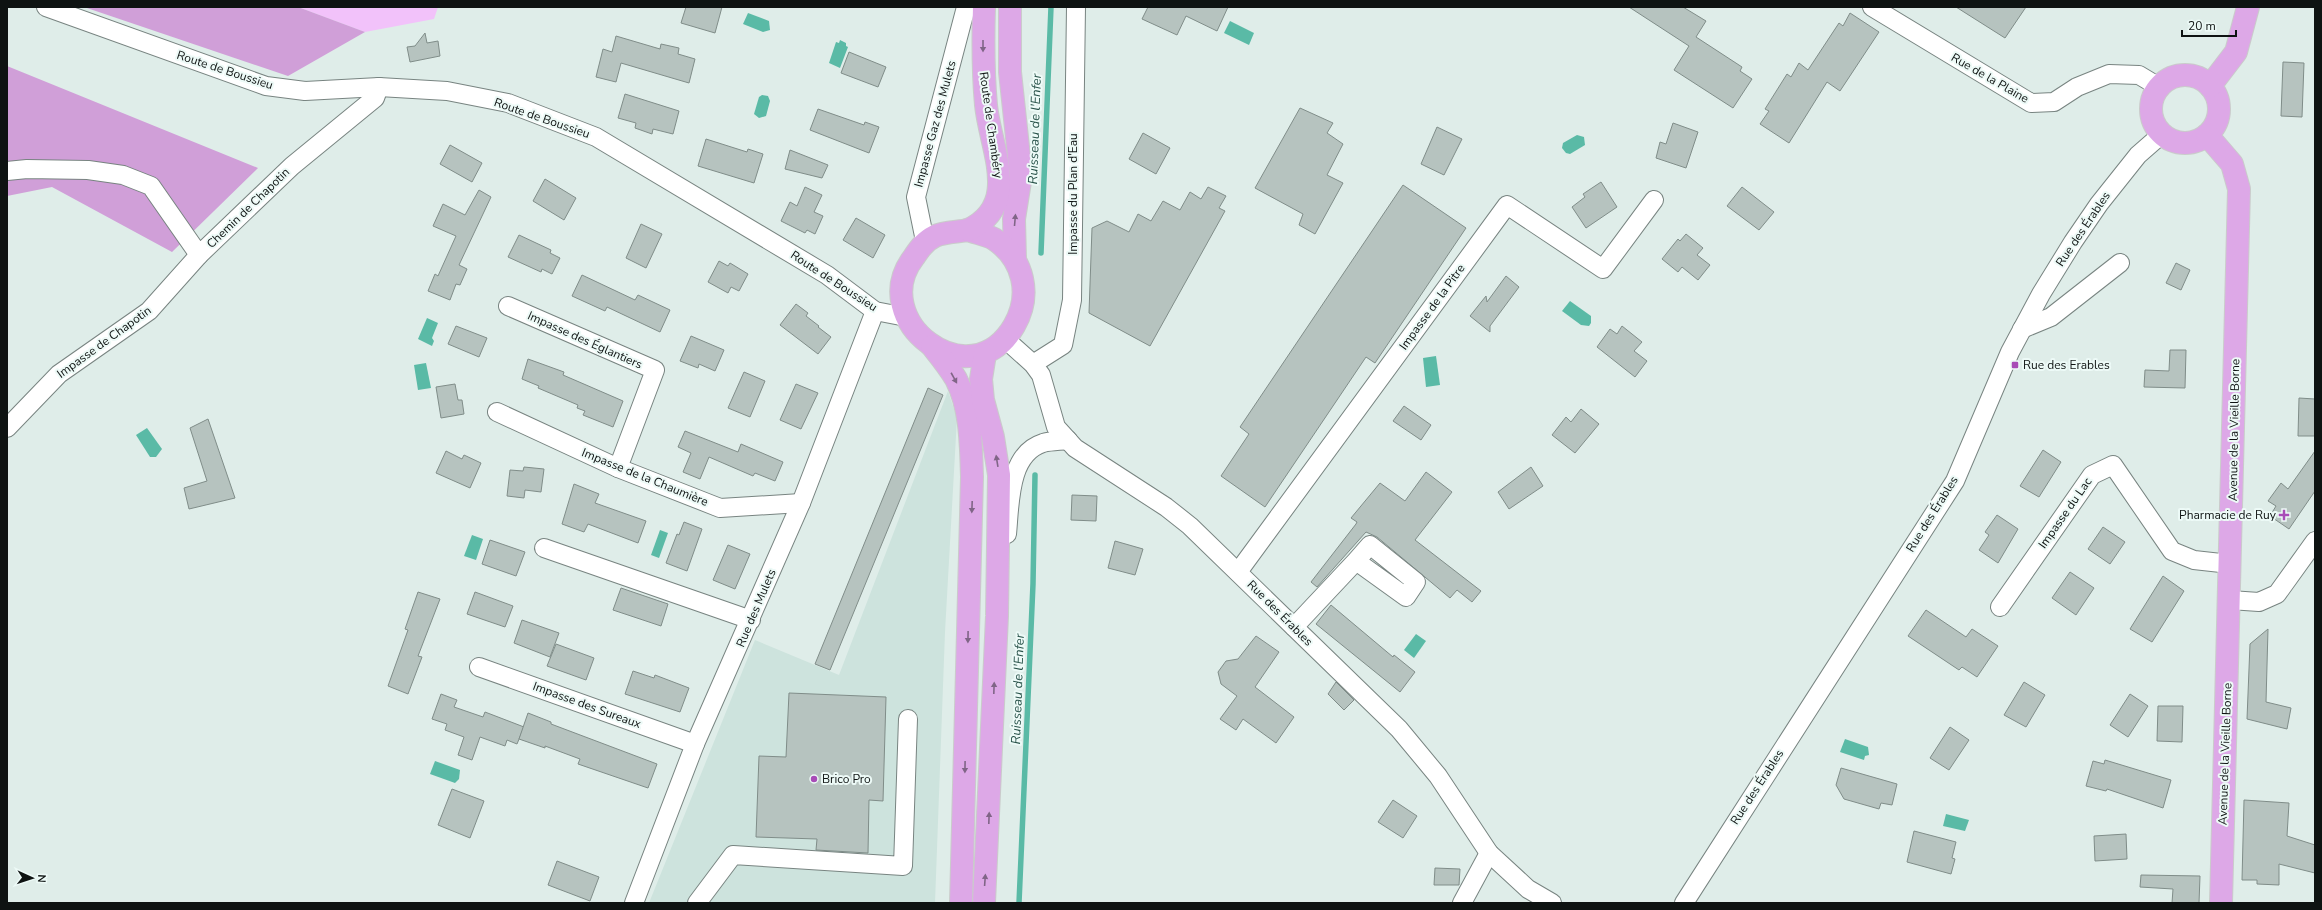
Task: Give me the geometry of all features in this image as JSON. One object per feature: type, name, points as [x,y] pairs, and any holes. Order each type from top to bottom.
[{"type":"main road","name":"Route de Chambéry","points":[[968,230],[981,224],[990,212],[997,198],[1000,178],[987,112],[983,77],[984,7]]},
{"type":"main road","name":"Route de Chambéry","points":[[1010,7],[1010,72],[1021,175],[1014,219],[1015,259]]},
{"type":"main road","points":[[2210,86],[2236,52],[2248,7]]},
{"type":"main road","points":[[2186,75],[2195,76],[2210,86],[2215,93],[2219,110],[2215,124],[2207,135],[2194,141],[2180,143],[2162,134],[2155,126],[2151,111],[2153,96],[2159,87],[2176,76],[2186,75]]},
{"type":"main road","name":"Avenue de la Vieille Borne","points":[[2207,135],[2232,164],[2239,189],[2230,600],[2221,903]]},
{"type":"main road","points":[[968,230],[993,239],[1015,259],[1024,280],[1024,296],[1020,316],[995,348],[985,354],[967,356],[950,355],[932,346],[917,334],[906,317],[901,292],[906,267],[925,241],[937,235],[968,230]]},
{"type":"main road","points":[[932,346],[956,379],[965,405],[971,440],[972,477],[961,903]]},
{"type":"main road","points":[[984,903],[997,616],[999,475],[993,437],[983,400],[981,379],[985,354]]},
{"type":"street","name":"Route de Boussieu","points":[[46,7],[266,86],[305,91],[379,87],[447,91],[508,103],[596,137],[827,275],[875,311],[906,317]]},
{"type":"street","name":"Impasse Gaz des Mulets","points":[[925,241],[916,197],[966,7]]},
{"type":"street","name":"Impasse du Plan d'Eau","points":[[1033,364],[1063,345],[1072,300],[1076,7]]},
{"type":"street","name":"Rue de la Plaine","points":[[1872,7],[2031,103],[2054,102],[2078,87],[2109,74],[2139,75],[2159,87]]},
{"type":"street","name":"Chemin de Chapotin","points":[[7,171],[27,169],[88,170],[123,175],[151,186],[199,255],[292,166],[375,98],[379,87]]},
{"type":"street","name":"Rue des Érables","points":[[1674,903],[1687,897],[1955,481],[2010,352],[2073,242],[2099,204],[2141,151],[2162,134]]},
{"type":"street","name":"Impasse de la Pitre","points":[[1238,572],[1507,205],[1603,269],[1654,200]]},
{"type":"street","name":"Impasse de Chapotin","points":[[7,428],[59,374],[149,311],[199,255]]},
{"type":"street","points":[[2022,329],[2051,317],[2120,263]]},
{"type":"street","name":"Impasse des Églantiers","points":[[508,306],[655,370],[618,468]]},
{"type":"street","name":"Rue des Mulets","points":[[634,903],[695,744],[751,620],[801,503],[875,311]]},
{"type":"street","name":"Rue des Érables","points":[[1004,338],[1033,364],[1041,375],[1046,388],[1056,427],[1075,448],[1172,512],[1190,526],[1399,729],[1422,754],[1489,853],[1528,889],[1552,903]]},
{"type":"street","name":"Impasse de la Chaumière","points":[[497,412],[618,468],[720,508],[801,503]]},
{"type":"street","points":[[997,616],[1012,487],[1024,455],[1042,443],[1068,440]]},
{"type":"street","name":"Impasse du Lac","points":[[2000,607],[2092,475],[2113,465],[2172,551],[2194,560],[2230,564]]},
{"type":"street","points":[[2230,600],[2259,602],[2277,594],[2315,541]]},
{"type":"street","points":[[544,548],[751,620]]},
{"type":"street","points":[[1294,627],[1356,561]]},
{"type":"street","name":"Impasse des Sureaux","points":[[479,667],[695,744]]},
{"type":"street","points":[[697,903],[733,855],[904,866],[908,719]]},
{"type":"street","points":[[1462,903],[1489,853]]},
{"type":"shaded area","points":[[84,7],[298,7],[365,32],[288,76]]},
{"type":"shaded area","points":[[298,7],[438,7],[434,19],[365,32]]},
{"type":"shaded area","points":[[748,13],[769,21],[770,30],[763,32],[743,24]]},
{"type":"shaded area","points":[[1230,21],[1254,33],[1249,45],[1224,33]]},
{"type":"shaded area","points":[[840,40],[846,43],[846,46],[848,47],[840,68],[829,63],[836,42],[839,43]]},
{"type":"shaded area","points":[[7,66],[258,168],[172,252],[52,187],[7,196]]},
{"type":"shaded area","points":[[762,95],[768,96],[770,101],[766,116],[759,118],[754,114],[759,97]]},
{"type":"shaded area","points":[[1577,135],[1584,137],[1585,145],[1570,154],[1566,153],[1562,148],[1563,143]]},
{"type":"shaded area","points":[[1570,301],[1591,316],[1591,323],[1589,326],[1581,325],[1562,311]]},
{"type":"shaded area","points":[[427,318],[438,323],[432,338],[434,341],[432,346],[418,339]]},
{"type":"shaded area","points":[[1436,356],[1440,385],[1426,387],[1423,358]]},
{"type":"shaded area","points":[[426,363],[431,388],[418,390],[414,365]]},
{"type":"shaded area","points":[[948,391],[957,418],[945,632],[935,903],[649,903],[755,640],[839,675]]},
{"type":"shaded area","points":[[147,428],[162,449],[156,457],[150,457],[136,435]]},
{"type":"shaded area","points":[[660,530],[668,533],[659,558],[651,555]]},
{"type":"shaded area","points":[[472,535],[483,539],[476,560],[464,556]]},
{"type":"shaded area","points":[[1416,634],[1426,641],[1414,658],[1404,650]]},
{"type":"shaded area","points":[[1845,739],[1868,747],[1869,755],[1865,756],[1864,760],[1840,752]]},
{"type":"shaded area","points":[[435,761],[460,770],[459,779],[455,783],[430,774]]},
{"type":"shaded area","points":[[1946,814],[1969,820],[1965,831],[1943,826]]},
{"type":"building","points":[[686,7],[722,7],[715,33],[681,23]]},
{"type":"building","points":[[1148,7],[1228,7],[1217,31],[1186,16],[1177,35],[1142,19]]},
{"type":"building","points":[[1629,7],[1683,7],[1706,21],[1696,37],[1742,67],[1740,71],[1752,79],[1733,108],[1674,70],[1689,46]]},
{"type":"building","points":[[1956,7],[2026,7],[2005,38]]},
{"type":"building","points":[[1850,13],[1879,32],[1840,91],[1827,82],[1789,143],[1760,124],[1769,111],[1765,109],[1787,74],[1791,77],[1799,63],[1808,70],[1839,23],[1843,26]]},
{"type":"building","points":[[425,33],[427,43],[438,41],[440,56],[410,62],[407,47],[415,46]]},
{"type":"building","points":[[616,36],[660,49],[661,44],[679,48],[678,54],[695,59],[689,83],[621,63],[616,82],[596,77],[603,49],[612,52]]},
{"type":"building","points":[[849,52],[886,67],[878,87],[841,73]]},
{"type":"building","points":[[2283,62],[2304,63],[2302,117],[2281,116]]},
{"type":"building","points":[[625,94],[679,111],[673,134],[653,129],[652,134],[635,128],[636,123],[618,118]]},
{"type":"building","points":[[1300,108],[1333,123],[1327,133],[1343,144],[1327,175],[1343,183],[1315,234],[1299,225],[1303,214],[1255,188]]},
{"type":"building","points":[[818,109],[864,125],[865,122],[879,127],[869,153],[810,130]]},
{"type":"building","points":[[1673,123],[1698,132],[1686,168],[1656,158],[1660,142],[1666,144]]},
{"type":"building","points":[[1437,127],[1462,139],[1444,175],[1421,164]]},
{"type":"building","points":[[1143,133],[1170,148],[1156,174],[1129,159]]},
{"type":"building","points":[[706,139],[747,152],[748,149],[763,154],[754,183],[698,166]]},
{"type":"building","points":[[450,145],[482,163],[472,182],[440,164]]},
{"type":"building","points":[[790,150],[828,165],[822,178],[785,169]]},
{"type":"building","points":[[545,179],[576,198],[564,220],[533,201]]},
{"type":"building","points":[[1601,182],[1617,207],[1586,228],[1572,207],[1585,197],[1583,194]]},
{"type":"building","points":[[1403,185],[1466,228],[1375,363],[1366,357],[1265,507],[1221,476],[1249,434],[1240,427]]},
{"type":"building","points":[[805,187],[822,195],[814,212],[823,216],[815,234],[807,230],[805,233],[781,221],[790,202],[797,206]]},
{"type":"building","points":[[1208,187],[1226,196],[1219,208],[1225,211],[1150,346],[1089,313],[1092,228],[1107,221],[1129,232],[1138,214],[1151,221],[1163,201],[1180,210],[1190,192],[1201,199]]},
{"type":"building","points":[[1742,187],[1774,212],[1759,230],[1727,206]]},
{"type":"building","points":[[479,190],[491,197],[459,265],[467,269],[460,285],[456,284],[450,300],[428,291],[435,274],[438,276],[456,236],[433,226],[443,204],[465,215]]},
{"type":"building","points":[[856,218],[885,235],[873,258],[843,240]]},
{"type":"building","points":[[641,224],[662,234],[646,268],[626,258]]},
{"type":"building","points":[[1686,234],[1703,248],[1697,255],[1710,265],[1698,280],[1682,267],[1678,272],[1662,259],[1678,239],[1680,241]]},
{"type":"building","points":[[519,235],[551,250],[550,253],[560,258],[552,274],[542,269],[541,272],[508,257]]},
{"type":"building","points":[[719,261],[728,266],[730,263],[748,274],[739,291],[731,287],[728,293],[708,282]]},
{"type":"building","points":[[2176,263],[2190,270],[2181,290],[2166,283]]},
{"type":"building","points":[[582,275],[635,300],[638,295],[670,310],[660,332],[607,307],[605,311],[572,296]]},
{"type":"building","points":[[1506,276],[1519,287],[1490,326],[1490,332],[1470,316],[1486,296],[1487,302]]},
{"type":"building","points":[[796,304],[808,313],[806,316],[831,337],[818,354],[780,325]]},
{"type":"building","points":[[456,326],[487,338],[479,357],[448,344]]},
{"type":"building","points":[[1622,326],[1642,342],[1634,351],[1647,361],[1635,377],[1597,347],[1610,329],[1617,334]]},
{"type":"building","points":[[691,336],[724,350],[715,371],[699,364],[698,368],[680,361]]},
{"type":"building","points":[[2170,350],[2186,350],[2185,388],[2144,387],[2145,370],[2169,371]]},
{"type":"building","points":[[528,359],[564,372],[563,375],[623,401],[613,427],[583,415],[585,411],[577,408],[578,405],[538,388],[539,386],[522,379]]},
{"type":"building","points":[[744,372],[765,381],[750,417],[728,408]]},
{"type":"building","points":[[455,384],[458,400],[462,400],[464,414],[441,418],[436,387]]},
{"type":"building","points":[[796,384],[818,393],[801,429],[780,420]]},
{"type":"building","points":[[928,388],[943,395],[830,670],[815,664]]},
{"type":"building","points":[[2299,398],[2315,399],[2315,436],[2298,436]]},
{"type":"building","points":[[1404,406],[1431,425],[1421,440],[1393,421]]},
{"type":"building","points":[[1581,409],[1599,424],[1575,453],[1552,435],[1566,417],[1571,422]]},
{"type":"building","points":[[208,419],[235,498],[189,509],[184,488],[207,481],[190,428]]},
{"type":"building","points":[[685,431],[738,452],[741,444],[783,462],[775,481],[755,473],[753,476],[709,457],[700,479],[683,472],[691,453],[678,447]]},
{"type":"building","points":[[2043,450],[2061,462],[2039,497],[2020,486]]},
{"type":"building","points":[[446,451],[462,459],[464,455],[481,463],[470,488],[436,473]]},
{"type":"building","points":[[2315,451],[2315,491],[2289,529],[2270,516],[2276,506],[2268,501],[2281,483],[2288,489]]},
{"type":"building","points":[[524,467],[544,469],[541,492],[525,490],[524,498],[507,496],[510,470],[523,471]]},
{"type":"building","points":[[1531,467],[1543,486],[1509,509],[1498,492]]},
{"type":"building","points":[[1426,472],[1452,492],[1415,540],[1481,591],[1472,602],[1457,590],[1450,598],[1377,537],[1366,532],[1317,587],[1311,582],[1356,524],[1357,522],[1351,518],[1380,483],[1405,501]]},
{"type":"building","points":[[574,484],[599,494],[595,503],[646,521],[638,543],[588,524],[584,532],[562,524]]},
{"type":"building","points":[[1072,495],[1097,496],[1096,521],[1071,520]]},
{"type":"building","points":[[1997,515],[2018,529],[1998,563],[1979,550],[1989,535],[1985,532]]},
{"type":"building","points":[[684,522],[702,529],[687,571],[666,563],[677,534],[679,535]]},
{"type":"building","points":[[2103,527],[2125,542],[2110,564],[2088,549]]},
{"type":"building","points":[[490,540],[525,552],[516,576],[482,564]]},
{"type":"building","points":[[1115,541],[1143,549],[1135,575],[1108,568]]},
{"type":"building","points":[[728,545],[750,554],[735,589],[713,580]]},
{"type":"building","points":[[2070,572],[2094,588],[2076,615],[2052,598]]},
{"type":"building","points":[[2163,576],[2184,591],[2152,642],[2130,629]]},
{"type":"building","points":[[621,588],[668,604],[661,626],[613,610]]},
{"type":"building","points":[[418,592],[440,599],[418,656],[422,657],[408,694],[388,686],[408,630],[405,629]]},
{"type":"building","points":[[475,592],[513,606],[505,627],[467,614]]},
{"type":"building","points":[[1331,605],[1393,657],[1394,655],[1415,672],[1400,692],[1316,624]]},
{"type":"building","points":[[1926,610],[1966,637],[1972,629],[1998,646],[1977,677],[1962,667],[1959,670],[1908,636]]},
{"type":"building","points":[[522,620],[559,633],[550,657],[514,643]]},
{"type":"building","points":[[2268,629],[2266,702],[2291,708],[2287,729],[2247,719],[2250,644]]},
{"type":"building","points":[[1256,636],[1279,652],[1255,687],[1294,717],[1276,743],[1243,719],[1236,730],[1220,719],[1237,696],[1221,684],[1218,672],[1226,661],[1238,659]]},
{"type":"building","points":[[556,644],[594,658],[586,680],[547,666]]},
{"type":"building","points":[[633,671],[654,678],[655,675],[689,688],[680,712],[625,694]]},
{"type":"building","points":[[1336,682],[1354,700],[1344,710],[1328,694]]},
{"type":"building","points":[[2024,682],[2045,695],[2026,727],[2004,715]]},
{"type":"building","name":"Brico Pro","points":[[789,693],[886,697],[883,801],[869,800],[868,853],[816,850],[817,839],[756,837],[759,756],[786,757]]},
{"type":"building","points":[[441,694],[457,700],[454,707],[483,717],[485,712],[524,727],[517,744],[507,740],[505,746],[480,737],[472,760],[458,755],[464,737],[445,730],[447,724],[432,719]]},
{"type":"building","points":[[2130,694],[2148,706],[2128,737],[2110,725]]},
{"type":"building","points":[[2158,706],[2183,706],[2182,742],[2157,741]]},
{"type":"building","points":[[528,713],[551,722],[551,724],[657,764],[648,788],[578,764],[580,759],[545,746],[545,748],[519,739]]},
{"type":"building","points":[[1950,727],[1969,740],[1949,770],[1930,758]]},
{"type":"building","points":[[2105,760],[2171,780],[2163,808],[2107,789],[2106,791],[2086,786],[2093,761],[2104,764]]},
{"type":"building","points":[[1841,768],[1897,784],[1892,805],[1881,803],[1879,809],[1844,799],[1836,785]]},
{"type":"building","points":[[452,789],[484,801],[470,838],[438,825]]},
{"type":"building","points":[[1393,800],[1417,816],[1403,838],[1378,822]]},
{"type":"building","points":[[2244,800],[2289,803],[2287,836],[2315,845],[2315,873],[2279,864],[2279,885],[2257,884],[2257,880],[2242,880]]},
{"type":"building","points":[[1914,831],[1956,842],[1952,858],[1955,859],[1951,874],[1907,862]]},
{"type":"building","points":[[2126,834],[2127,859],[2095,861],[2094,836]]},
{"type":"building","points":[[557,861],[599,877],[590,901],[548,885]]},
{"type":"building","points":[[1435,868],[1460,869],[1459,885],[1434,885]]},
{"type":"building","points":[[2141,875],[2200,876],[2199,903],[2172,903],[2173,889],[2140,887]]},
{"type":"waterway","name":"Ruisseau de l'Enfer","points":[[1041,253],[1051,7]]},
{"type":"waterway","name":"Ruisseau de l'Enfer","points":[[1019,903],[1033,584],[1035,475]]},
{"type":"place","name":"Rue des Erables","points":[[2015,365]]},
{"type":"place","name":"Pharmacie de Ruy","points":[[2284,515]]},
{"type":"place","name":"Brico Pro","points":[[814,779]]}]
